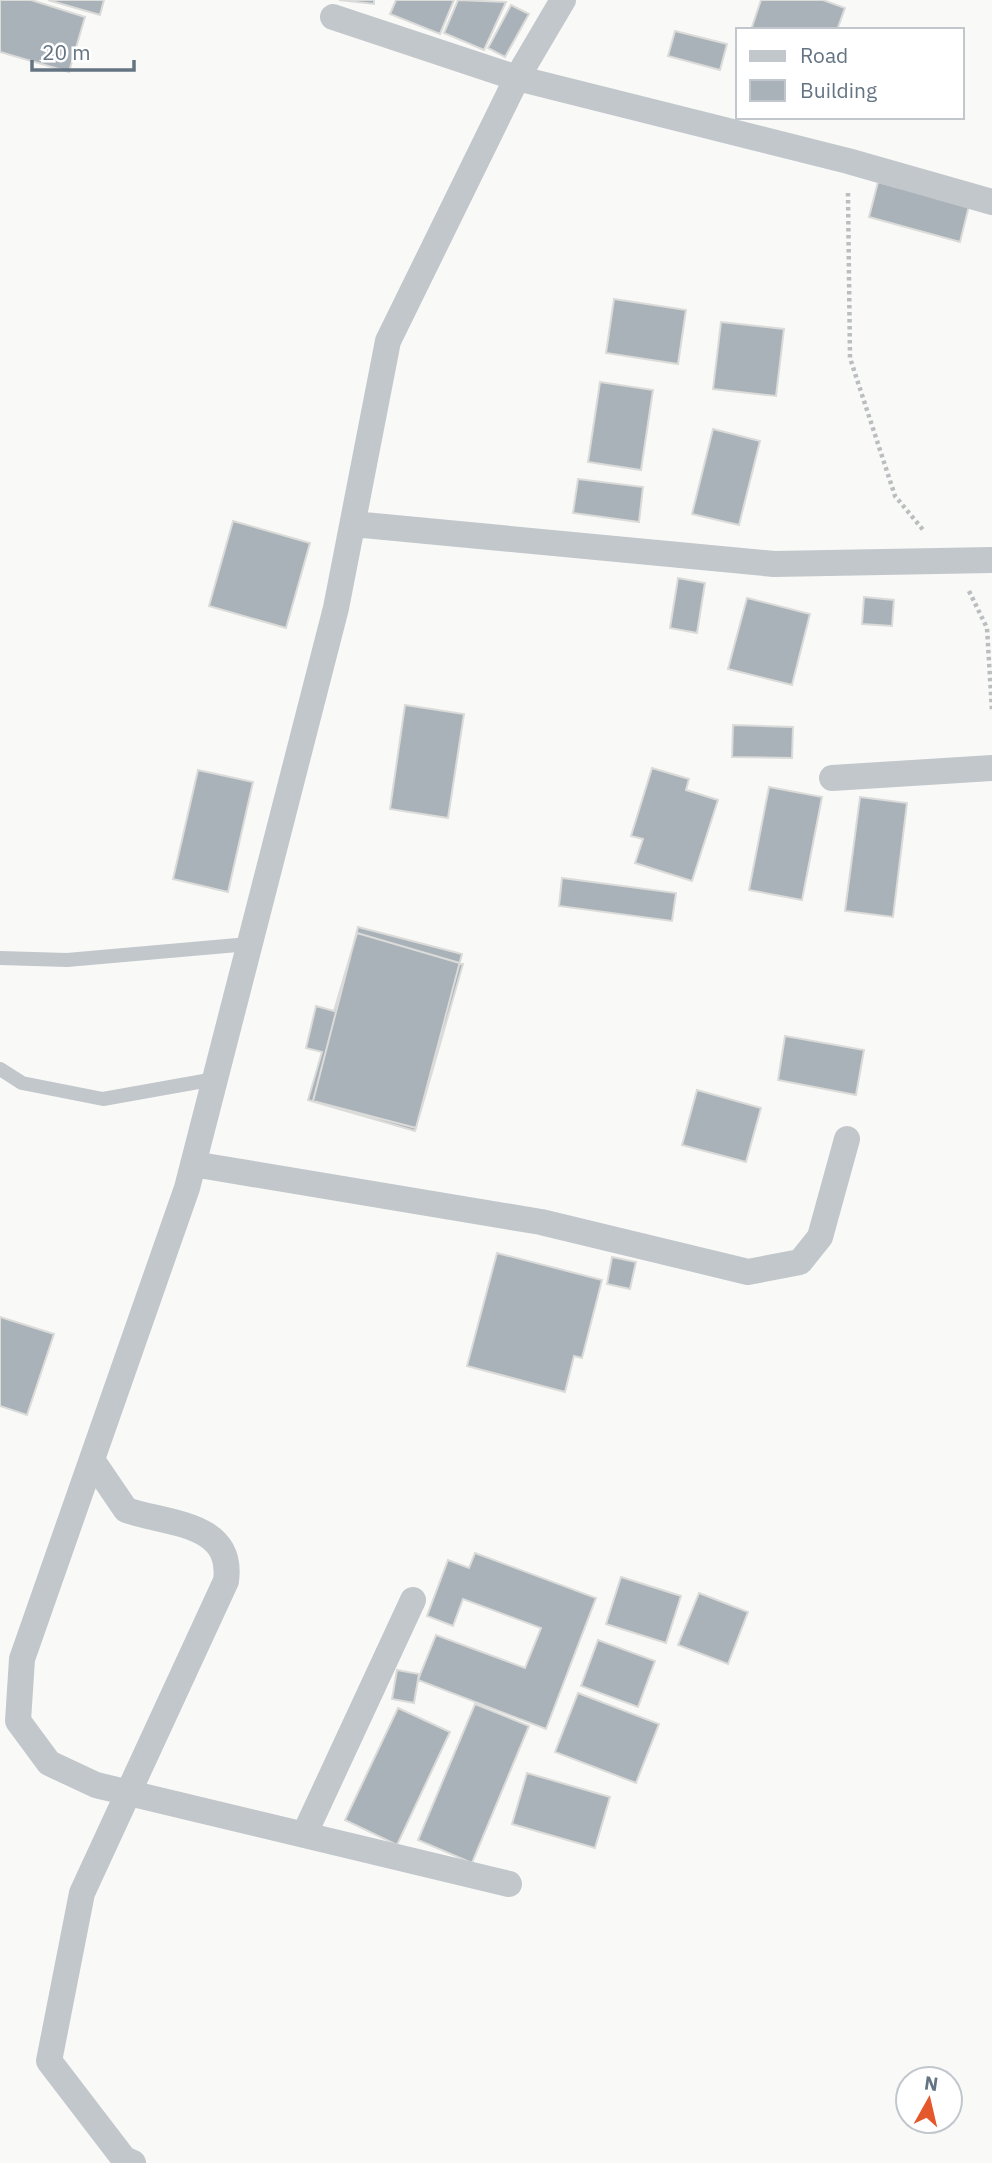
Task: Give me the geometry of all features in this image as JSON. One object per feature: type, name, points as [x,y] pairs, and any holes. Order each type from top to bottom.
[{"type":"street","points":[[509,1884],[96,1785],[50,1763],[18,1721],[22,1659],[193,1164],[337,608],[388,341],[517,78],[563,0]]},
{"type":"street","points":[[334,17],[517,78],[848,161],[992,202]]},
{"type":"street","points":[[353,524],[774,564],[992,560]]},
{"type":"street","points":[[832,778],[992,768]]},
{"type":"street","points":[[193,1164],[541,1222],[748,1272],[800,1262],[820,1237],[847,1139]]},
{"type":"street","points":[[92,1460],[126,1510],[197,1529],[217,1541],[228,1566],[226,1581],[82,1893],[49,2061],[126,2162]]},
{"type":"street","points":[[304,1835],[413,1600]]},
{"type":"lane","points":[[0,958],[67,960],[249,944]]},
{"type":"lane","points":[[0,1069],[22,1083],[103,1099],[215,1079]]},
{"type":"path","points":[[848,161],[850,358],[895,496],[967,586],[987,628],[992,711]]},
{"type":"building","points":[[0,0],[31,0],[85,17],[69,72],[0,52]]},
{"type":"building","points":[[48,0],[104,0],[100,15]]},
{"type":"building","points":[[339,0],[374,0],[374,4]]},
{"type":"building","points":[[396,0],[454,0],[440,34],[390,14]]},
{"type":"building","points":[[458,0],[506,2],[484,50],[444,33]]},
{"type":"building","points":[[761,0],[823,0],[845,8],[838,28],[752,28]]},
{"type":"building","points":[[511,5],[529,14],[505,57],[488,48]]},
{"type":"building","points":[[675,31],[727,44],[720,70],[668,56]]},
{"type":"building","points":[[878,182],[969,206],[960,242],[869,217]]},
{"type":"building","points":[[614,299],[686,310],[678,364],[606,353]]},
{"type":"building","points":[[721,322],[784,329],[776,396],[713,389]]},
{"type":"building","points":[[600,382],[653,390],[641,470],[588,462]]},
{"type":"building","points":[[713,429],[760,441],[739,525],[692,514]]},
{"type":"building","points":[[578,479],[643,487],[639,522],[573,513]]},
{"type":"building","points":[[233,521],[310,543],[286,628],[209,606]]},
{"type":"building","points":[[678,578],[705,583],[697,633],[670,628]]},
{"type":"building","points":[[864,597],[894,600],[892,626],[862,624]]},
{"type":"building","points":[[747,598],[810,614],[792,685],[728,669]]},
{"type":"building","points":[[405,705],[464,714],[448,818],[390,809]]},
{"type":"building","points":[[733,725],[793,727],[792,758],[732,757]]},
{"type":"building","points":[[652,768],[689,779],[686,790],[718,800],[692,881],[635,863],[643,839],[631,836]]},
{"type":"building","points":[[198,770],[253,782],[228,892],[173,879]]},
{"type":"building","points":[[769,787],[822,797],[802,900],[749,890]]},
{"type":"building","points":[[860,797],[907,803],[893,917],[845,911]]},
{"type":"building","points":[[562,878],[676,893],[672,921],[559,906]]},
{"type":"building","points":[[358,927],[462,954],[416,1128],[313,1101]]},
{"type":"building","points":[[357,933],[463,964],[415,1131],[308,1100],[322,1052],[306,1048],[316,1006],[334,1011]]},
{"type":"building","points":[[785,1036],[864,1050],[856,1095],[778,1080]]},
{"type":"building","points":[[697,1090],[761,1108],[746,1162],[682,1145]]},
{"type":"building","points":[[497,1253],[602,1280],[582,1358],[574,1356],[565,1392],[467,1366]]},
{"type":"building","points":[[612,1257],[636,1262],[630,1289],[607,1284]]},
{"type":"building","points":[[0,1317],[54,1334],[27,1415],[0,1406]]},
{"type":"building","points":[[475,1553],[596,1598],[546,1729],[418,1680],[436,1635],[525,1668],[541,1628],[463,1599],[453,1626],[427,1616],[448,1560],[469,1568]]},
{"type":"building","points":[[621,1577],[681,1596],[666,1643],[606,1624]]},
{"type":"building","points":[[699,1593],[748,1612],[728,1664],[678,1645]]},
{"type":"building","points":[[598,1640],[655,1661],[638,1707],[581,1686]]},
{"type":"building","points":[[397,1670],[419,1674],[414,1703],[392,1699]]},
{"type":"building","points":[[578,1693],[659,1724],[636,1783],[555,1752]]},
{"type":"building","points":[[475,1704],[529,1726],[472,1863],[418,1840]]},
{"type":"building","points":[[398,1708],[450,1732],[397,1845],[345,1820]]},
{"type":"building","points":[[527,1773],[610,1797],[595,1848],[512,1824]]}]
